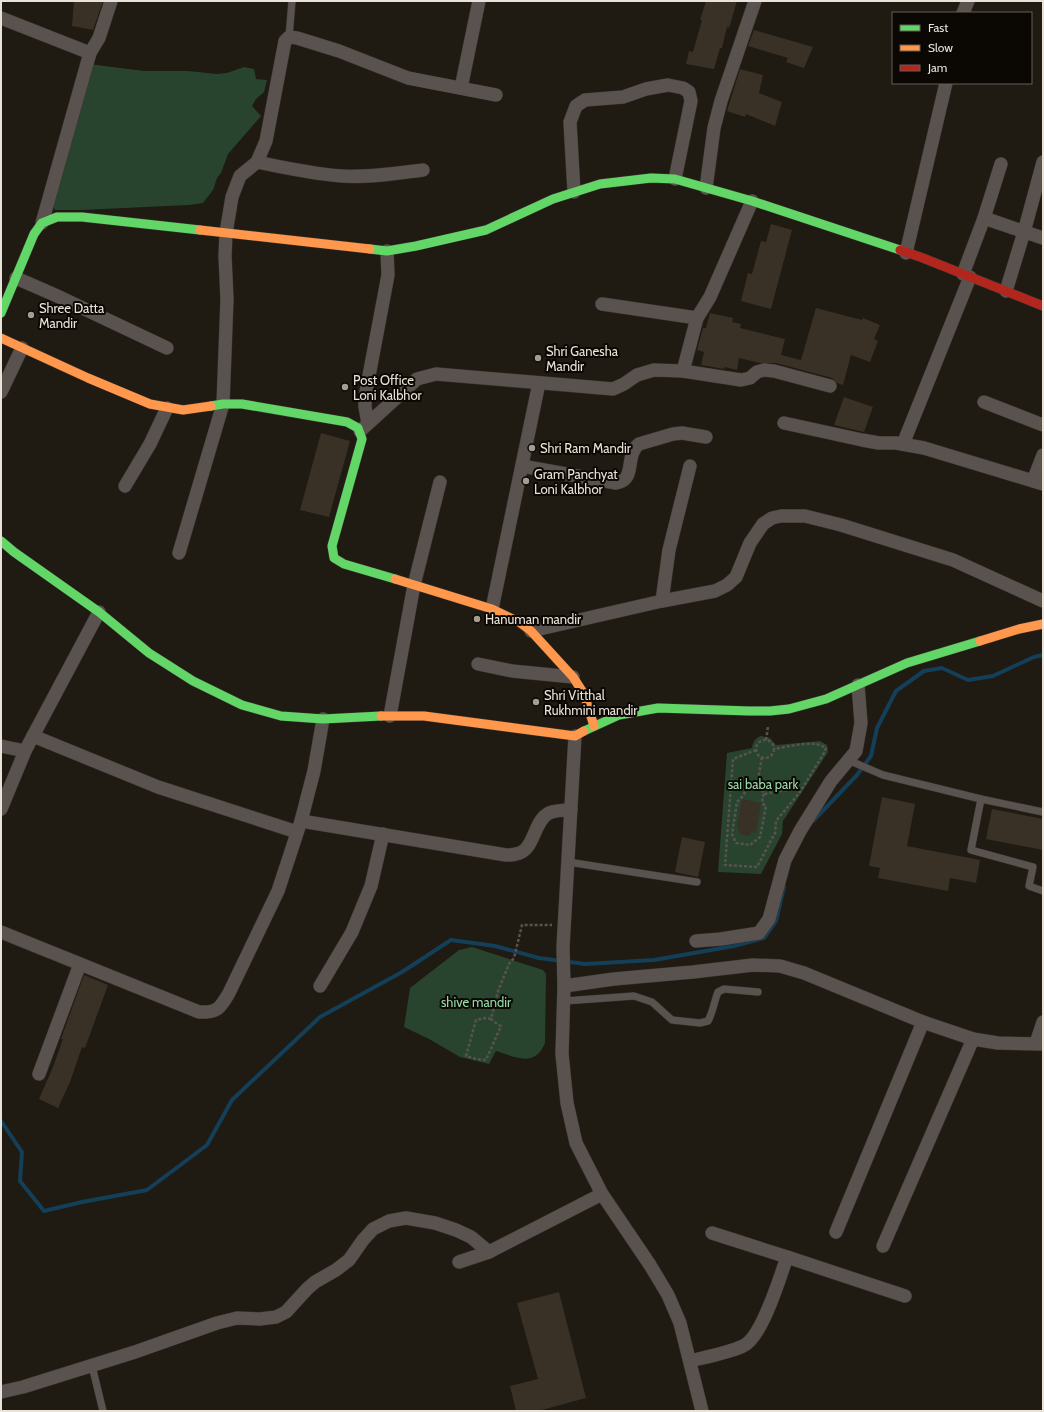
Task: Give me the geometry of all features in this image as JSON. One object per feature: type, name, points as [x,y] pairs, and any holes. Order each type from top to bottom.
[{"type":"street","points":[[1,313],[34,234],[42,223],[90,53],[99,38],[111,1]]},
{"type":"street","points":[[461,88],[479,1]]},
{"type":"street","points":[[706,188],[714,128],[721,101],[755,1]]},
{"type":"street","points":[[963,12],[968,1]]},
{"type":"street","points":[[1,18],[90,53]]},
{"type":"street","points":[[179,552],[223,404],[227,299],[225,256],[226,232],[232,197],[240,176],[257,162],[266,142],[284,41],[289,37],[297,38],[408,78],[496,95]]},
{"type":"street","points":[[906,253],[946,84]]},
{"type":"street","points":[[574,192],[570,122],[576,106],[585,100],[623,97],[646,89],[668,85],[683,88],[689,92],[691,101],[675,179]]},
{"type":"street","points":[[257,162],[297,170],[343,176],[375,175],[422,170]]},
{"type":"street","points":[[1006,291],[1043,162]]},
{"type":"street","points":[[903,444],[967,275],[1001,164]]},
{"type":"street","points":[[42,223],[57,217],[82,216],[387,251],[486,230],[553,199],[600,184],[651,178],[675,179],[752,201],[906,253],[967,275],[1043,306]]},
{"type":"street","points":[[683,371],[697,318],[710,297],[752,201]]},
{"type":"street","points":[[984,218],[1043,238]]},
{"type":"street","points":[[387,251],[388,275],[365,397],[362,439],[332,546],[334,558],[344,564],[492,609],[519,622],[531,631],[573,677],[584,694],[594,726]]},
{"type":"street","points":[[16,278],[167,348]]},
{"type":"street","points":[[602,304],[697,318]]},
{"type":"street","points":[[1,338],[88,378],[150,404],[184,410],[223,404],[242,404],[347,422],[364,427]]},
{"type":"street","points":[[1,392],[22,348]]},
{"type":"street","points":[[364,427],[417,378],[436,374],[613,389],[624,384],[637,375],[654,370],[683,371],[741,380],[750,378],[757,372],[774,370],[830,386]]},
{"type":"street","points":[[492,609],[539,383]]},
{"type":"street","points":[[984,402],[1043,425]]},
{"type":"street","points":[[126,486],[150,444],[167,408]]},
{"type":"street","points":[[784,423],[862,440],[903,444],[924,448],[1038,483],[1043,455]]},
{"type":"street","points":[[522,466],[616,483],[622,482],[627,478],[632,453],[635,447],[639,444],[673,434],[682,433],[706,438]]},
{"type":"street","points":[[662,601],[670,550],[690,466]]},
{"type":"street","points":[[390,716],[414,585],[440,482]]},
{"type":"street","points":[[531,631],[662,601],[715,592],[727,585],[736,577],[750,543],[763,524],[772,518],[781,516],[805,516],[842,525],[953,560],[1043,601]]},
{"type":"street","points":[[1,541],[14,552],[99,612],[149,653],[193,681],[242,705],[281,716],[323,719],[424,716],[575,736],[619,715],[658,708],[756,711],[789,709],[826,699],[907,663],[1019,629],[1043,624]]},
{"type":"street","points":[[1,809],[33,736],[99,612]]},
{"type":"street","points":[[478,664],[512,671],[573,677]]},
{"type":"street","points":[[696,941],[759,933],[769,919],[785,860],[800,831],[831,781],[852,761],[856,751],[861,723],[858,685]]},
{"type":"street","points":[[1,932],[199,1012],[211,1013],[220,1008],[229,993],[278,891],[299,826],[314,771],[323,719]]},
{"type":"street","points":[[33,736],[158,787],[299,826],[383,834],[506,854],[517,854],[527,848],[541,819],[547,814],[556,810],[571,810]]},
{"type":"street","points":[[575,736],[563,947],[564,1001],[562,1054],[567,1103],[576,1143],[602,1194],[650,1265],[668,1295],[680,1323],[702,1411]]},
{"type":"street","points":[[1,746],[26,751]]},
{"type":"street","points":[[320,986],[352,932],[371,886],[383,834]]},
{"type":"street","points":[[39,1074],[80,964]]},
{"type":"street","points":[[564,986],[614,979],[753,965],[780,966],[804,973],[923,1022],[973,1039],[998,1043],[1040,1044],[1043,1022]]},
{"type":"street","points":[[836,1232],[923,1022]]},
{"type":"street","points":[[884,1246],[973,1039]]},
{"type":"street","points":[[460,1262],[489,1252],[602,1194]]},
{"type":"street","points":[[1,1392],[23,1387],[92,1366],[217,1323],[237,1318],[260,1319],[276,1317],[286,1312],[307,1289],[349,1260],[373,1229],[389,1221],[406,1218],[434,1223],[456,1230],[470,1237],[489,1252]]},
{"type":"street","points":[[712,1233],[905,1296]]},
{"type":"street","points":[[690,1361],[744,1346],[756,1336],[770,1304],[787,1257]]},
{"type":"lane","points":[[289,37],[292,1]]},
{"type":"lane","points":[[852,761],[883,775],[981,799],[1043,812]]},
{"type":"lane","points":[[981,799],[971,850],[1033,866],[1029,886],[1043,891]]},
{"type":"lane","points":[[568,862],[697,882]]},
{"type":"lane","points":[[564,1001],[634,996],[652,1002],[672,1020],[700,1023],[708,1021],[718,992],[724,989],[758,992]]},
{"type":"lane","points":[[92,1366],[103,1411]]},
{"type":"path","points":[[764,740],[771,742],[773,749],[771,755],[762,757],[756,750],[758,743],[764,740]]},
{"type":"path","points":[[756,750],[733,759],[726,865],[757,867],[775,833],[776,821],[800,792],[826,748],[822,745],[814,743],[773,749]]},
{"type":"path","points":[[757,785],[762,757]]},
{"type":"path","points":[[757,785],[764,794],[762,798],[763,804],[766,806],[760,837],[750,845],[736,843],[732,834],[737,802],[743,796],[748,786],[757,785]]},
{"type":"path","points":[[764,794],[793,790],[800,792]]},
{"type":"path","points":[[491,1019],[498,991],[509,964],[514,958],[522,926],[564,925]]},
{"type":"path","points":[[485,1018],[491,1019],[500,1026],[486,1060],[466,1056],[476,1020],[485,1018]]},
{"type":"green space","points":[[89,64],[144,71],[188,71],[217,74],[227,73],[244,67],[254,69],[256,79],[267,80],[264,92],[256,99],[252,106],[261,116],[228,154],[213,190],[203,203],[189,205],[55,210],[50,201]]},
{"type":"green space","name":"sai baba park","points":[[761,736],[770,738],[776,745],[820,741],[827,745],[828,752],[783,821],[782,834],[761,874],[718,872],[727,753],[752,748],[755,740]]},
{"type":"green space","name":"shive mandir","points":[[472,947],[543,970],[546,974],[545,1043],[541,1051],[536,1056],[524,1059],[496,1051],[489,1064],[460,1057],[429,1039],[404,1027],[410,988],[459,950]]},
{"type":"building","points":[[74,1],[103,1],[93,30],[72,26]]},
{"type":"building","points":[[706,1],[737,1],[714,69],[686,64],[689,51],[693,52]]},
{"type":"building","points":[[754,30],[813,47],[804,68],[786,62],[788,58],[748,46]]},
{"type":"building","points":[[740,69],[763,75],[759,93],[782,102],[775,126],[746,114],[745,117],[727,111]]},
{"type":"building","points":[[771,224],[792,230],[771,309],[741,301],[748,273],[752,274],[761,241],[766,242]]},
{"type":"building","points":[[816,308],[862,320],[863,318],[880,325],[874,339],[878,341],[870,362],[851,355],[843,385],[837,383],[832,378],[776,363],[760,363],[739,358],[737,370],[725,367],[724,369],[701,365],[704,352],[697,350],[703,328],[706,328],[710,313],[733,318],[732,322],[741,324],[740,328],[785,339],[781,355],[801,360]]},
{"type":"building","points":[[844,397],[873,407],[864,432],[834,425]]},
{"type":"building","points":[[321,433],[350,441],[329,517],[300,510]]},
{"type":"building","points":[[882,797],[915,804],[907,846],[980,860],[976,883],[950,878],[948,891],[878,878],[880,868],[869,866]]},
{"type":"building","points":[[742,799],[761,803],[756,833],[752,832],[749,836],[740,834],[737,826]]},
{"type":"building","points":[[992,809],[1043,819],[1043,850],[986,839]]},
{"type":"building","points":[[682,837],[705,842],[698,877],[675,872]]},
{"type":"building","points":[[84,975],[108,985],[85,1048],[82,1047],[70,1082],[58,1108],[39,1099],[53,1067],[63,1039],[61,1039]]},
{"type":"building","points":[[559,1292],[586,1398],[538,1411],[516,1411],[510,1386],[538,1379],[517,1303]]},
{"type":"waterway","points":[[813,821],[857,775],[871,756],[877,728],[896,691],[924,671],[942,668],[968,680],[993,676],[1034,657],[1043,655]]},
{"type":"waterway","points":[[1,1121],[22,1152],[20,1181],[44,1211],[82,1202],[147,1190],[207,1145],[232,1100],[320,1017],[402,972],[451,940],[495,946],[539,958],[585,964],[654,960],[734,946],[764,938],[776,921],[784,887]]},
{"type":"traffic: fast","points":[[370,249],[387,251],[486,230],[553,199],[600,184],[651,178],[675,179],[752,201],[900,250]]},
{"type":"traffic: fast","points":[[1,313],[34,234],[42,223],[57,217],[82,217],[200,230]]},
{"type":"traffic: fast","points":[[211,406],[223,404],[242,404],[347,422],[358,428],[362,439],[332,546],[334,558],[344,564],[395,579]]},
{"type":"traffic: fast","points":[[1,541],[14,552],[99,612],[149,653],[193,681],[242,705],[281,716],[323,719],[381,716]]},
{"type":"traffic: fast","points":[[584,731],[619,715],[658,708],[749,711],[789,709],[826,699],[907,663],[980,641]]},
{"type":"traffic: slow","points":[[200,230],[370,249]]},
{"type":"traffic: slow","points":[[1,338],[88,378],[150,404],[183,410],[211,406]]},
{"type":"traffic: slow","points":[[395,579],[492,609],[519,622],[531,631],[573,677],[584,694],[594,726]]},
{"type":"traffic: slow","points":[[980,641],[1019,629],[1043,624]]},
{"type":"traffic: slow","points":[[381,716],[424,716],[575,736],[584,731]]},
{"type":"traffic: jam","points":[[900,250],[1043,306]]},
{"type":"place","name":"Shree Datta Mandir","points":[[31,315]]},
{"type":"place","name":"Shri Ganesha Mandir","points":[[538,358]]},
{"type":"place","name":"Post Office Loni Kalbhor","points":[[345,387]]},
{"type":"place","name":"Shri Ram Mandir","points":[[532,448]]},
{"type":"place","name":"Gram Panchyat Loni Kalbhor","points":[[526,481]]},
{"type":"place","name":"Hanuman mandir","points":[[477,619]]},
{"type":"place","name":"Shri Vitthal Rukhmini mandir","points":[[536,702]]}]
